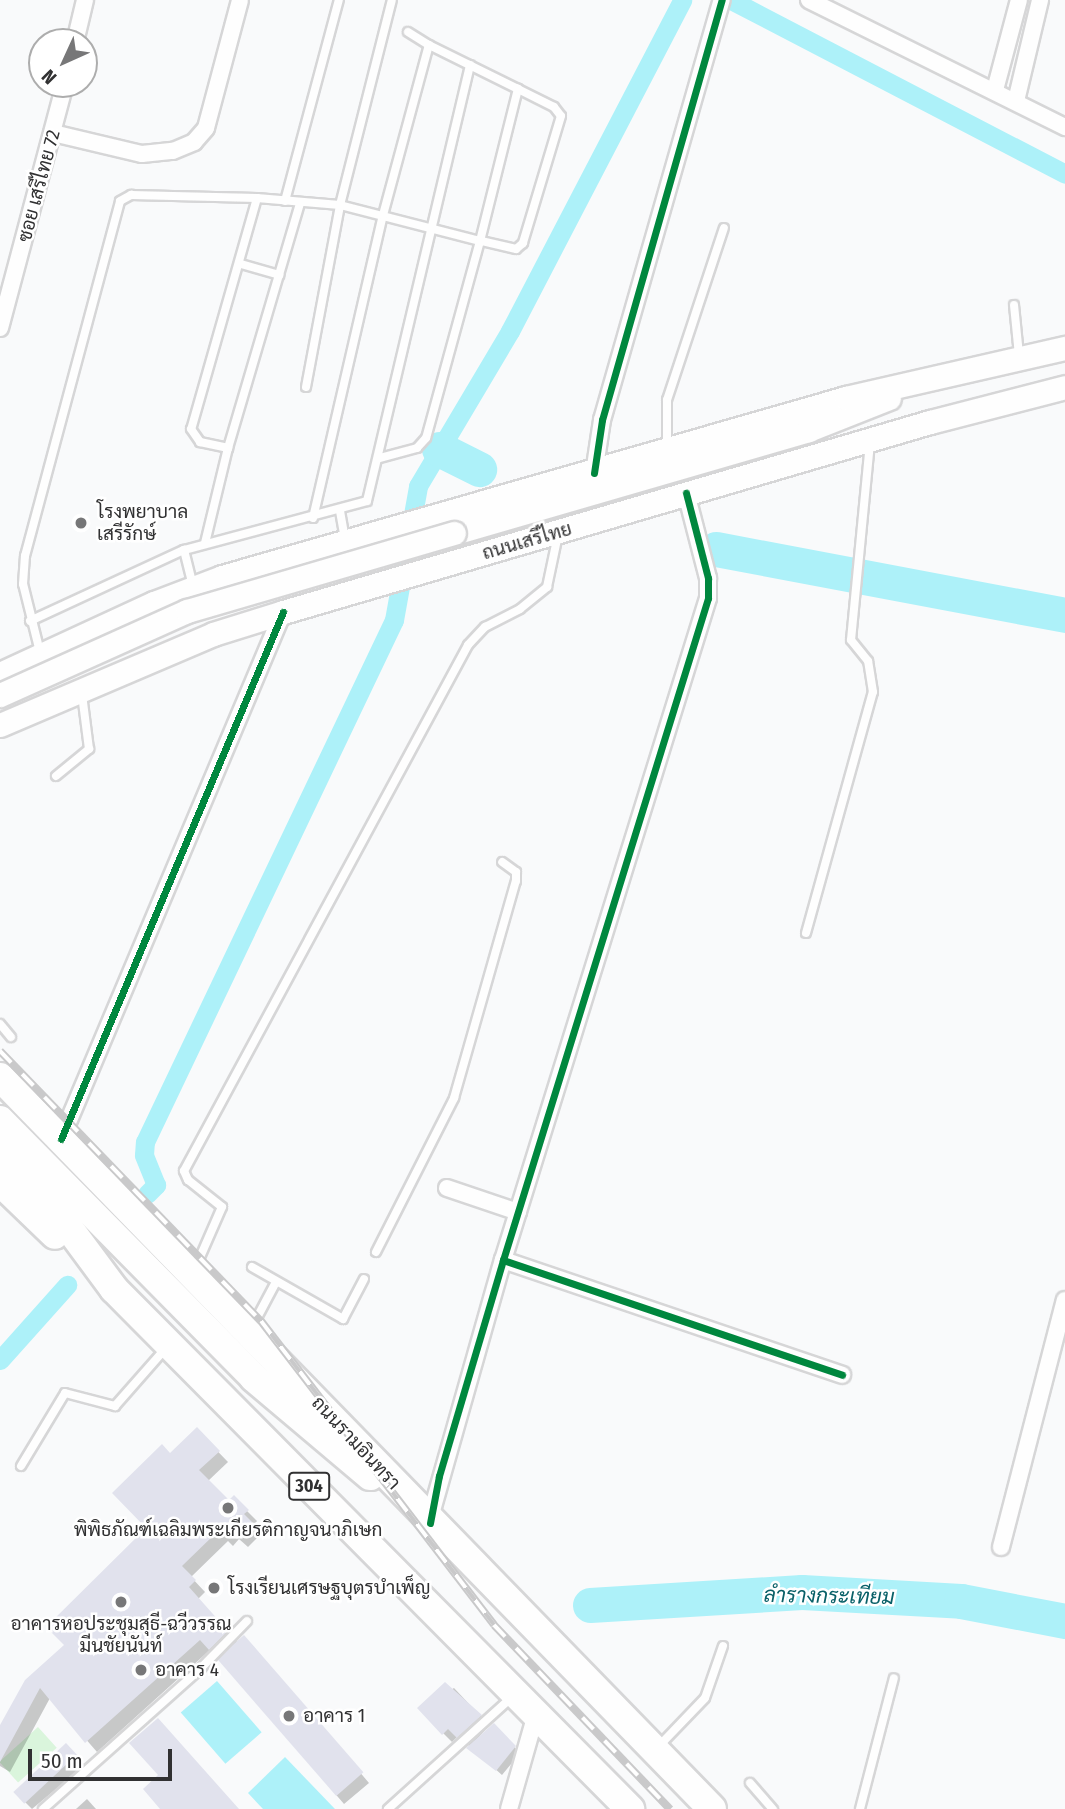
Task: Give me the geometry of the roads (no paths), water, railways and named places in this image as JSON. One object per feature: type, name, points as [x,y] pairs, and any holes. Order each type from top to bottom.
[{"type":"highway","name":"ถนนรามอินทรา","points":[[0,1077],[250,1331],[429,1523],[712,1809]]},
{"type":"highway","points":[[0,1120],[254,1378],[429,1523]]},
{"type":"highway","name":"304","points":[[0,1153],[60,1216],[114,1289],[630,1809]]},
{"type":"highway","points":[[1,1185],[114,1289]]},
{"type":"main road","points":[[0,674],[193,587],[594,473],[845,398],[1065,348]]},
{"type":"main road","points":[[0,695],[187,611],[808,430],[922,382]]},
{"type":"main road","name":"ถนนเสรีไทย","points":[[0,725],[80,688],[283,612],[870,440],[1065,387]]},
{"type":"main road","points":[[102,628],[98,653],[118,673]]},
{"type":"street","points":[[78,28],[85,0]]},
{"type":"street","points":[[53,133],[142,154],[173,151],[194,142],[206,128],[240,0]]},
{"type":"street","points":[[594,473],[602,420],[722,0]]},
{"type":"street","points":[[995,90],[1019,0]]},
{"type":"street","points":[[1016,101],[1040,0]]},
{"type":"street","points":[[817,2],[1065,127]]},
{"type":"street","name":"ซอย เสรีไทย 72","points":[[0,328],[62,98]]},
{"type":"street","points":[[429,1523],[439,1476],[503,1260],[708,598],[708,578],[686,493]]},
{"type":"street","points":[[61,1139],[283,612]]},
{"type":"street","points":[[447,1188],[518,1212]]},
{"type":"street","points":[[503,1260],[842,1375]]},
{"type":"street","points":[[1001,1547],[1065,1300]]},
{"type":"street","points":[[509,1809],[536,1714]]},
{"type":"lane","points":[[285,201],[340,0]]},
{"type":"lane","points":[[306,387],[340,205],[393,0]]},
{"type":"lane","points":[[40,654],[23,584],[25,556],[120,201],[131,195],[257,198],[340,205],[480,241],[520,247],[561,116],[554,107],[408,32]]},
{"type":"lane","points":[[313,518],[383,215],[429,45]]},
{"type":"lane","points":[[30,621],[184,550],[340,511],[368,501],[428,228],[470,65]]},
{"type":"lane","points":[[379,458],[416,448],[426,438],[518,89]]},
{"type":"lane","points":[[228,448],[200,442],[191,429],[241,264],[257,198]]},
{"type":"lane","points":[[205,543],[228,448],[300,203]]},
{"type":"lane","points":[[667,451],[667,400],[724,228]]},
{"type":"lane","points":[[241,264],[279,275]]},
{"type":"lane","points":[[1014,305],[1019,358]]},
{"type":"lane","points":[[806,933],[873,692],[868,661],[851,640],[852,604],[870,440]]},
{"type":"lane","points":[[340,511],[346,543]]},
{"type":"lane","points":[[193,1273],[222,1206],[188,1180],[184,1171],[468,645],[485,627],[520,609],[547,587],[559,531]]},
{"type":"lane","points":[[184,550],[193,587]]},
{"type":"lane","points":[[57,776],[85,756],[89,748],[80,688]]},
{"type":"lane","points":[[376,1252],[454,1098],[516,881],[516,872],[502,862]]},
{"type":"lane","points":[[0,1024],[11,1037]]},
{"type":"lane","points":[[252,1267],[343,1319],[364,1279]]},
{"type":"lane","points":[[250,1331],[276,1282]]},
{"type":"lane","points":[[21,1466],[65,1393],[116,1406],[169,1344]]},
{"type":"lane","points":[[43,1809],[200,1669],[247,1621]]},
{"type":"lane","points":[[654,1750],[705,1698],[723,1646]]},
{"type":"lane","points":[[860,1809],[894,1678]]},
{"type":"lane","points":[[388,1809],[515,1693]]},
{"type":"lane","points":[[750,1783],[773,1809]]},
{"type":"water","points":[[217,1681],[262,1732],[225,1764],[181,1712]]},
{"type":"water","points":[[285,1757],[335,1809],[263,1809],[248,1793]]},
{"type":"waterway","points":[[147,1194],[156,1185],[144,1155],[145,1142],[394,620],[418,486],[510,331],[682,0]]},
{"type":"waterway","points":[[733,1],[1065,174]]},
{"type":"waterway","points":[[439,449],[479,469]]},
{"type":"waterway","points":[[716,549],[1065,615]]},
{"type":"waterway","points":[[0,1360],[67,1285]]},
{"type":"waterway","name":"ลำรางกระเทียม","points":[[590,1605],[802,1592],[961,1601],[1065,1621]]},
{"type":"railway","points":[[0,1051],[261,1321],[494,1625],[670,1809]]},
{"type":"place","name":"โรงพยาบาล เสรีรักษ์","points":[[81,523]]},
{"type":"place","name":"พิพิธภัณฑ์เฉลิมพระเกียรติกาญจนาภิเษก","points":[[228,1508]]},
{"type":"place","name":"โรงเรียนเศรษฐบุตรบำเพ็ญ","points":[[214,1588]]},
{"type":"place","name":"อาคารหอประชุมสุธี-ฉวีวรรณ มีนชัยนันท์","points":[[121,1602]]},
{"type":"place","name":"อาคาร 4","points":[[141,1670]]},
{"type":"place","name":"อาคาร 1","points":[[289,1716]]}]
